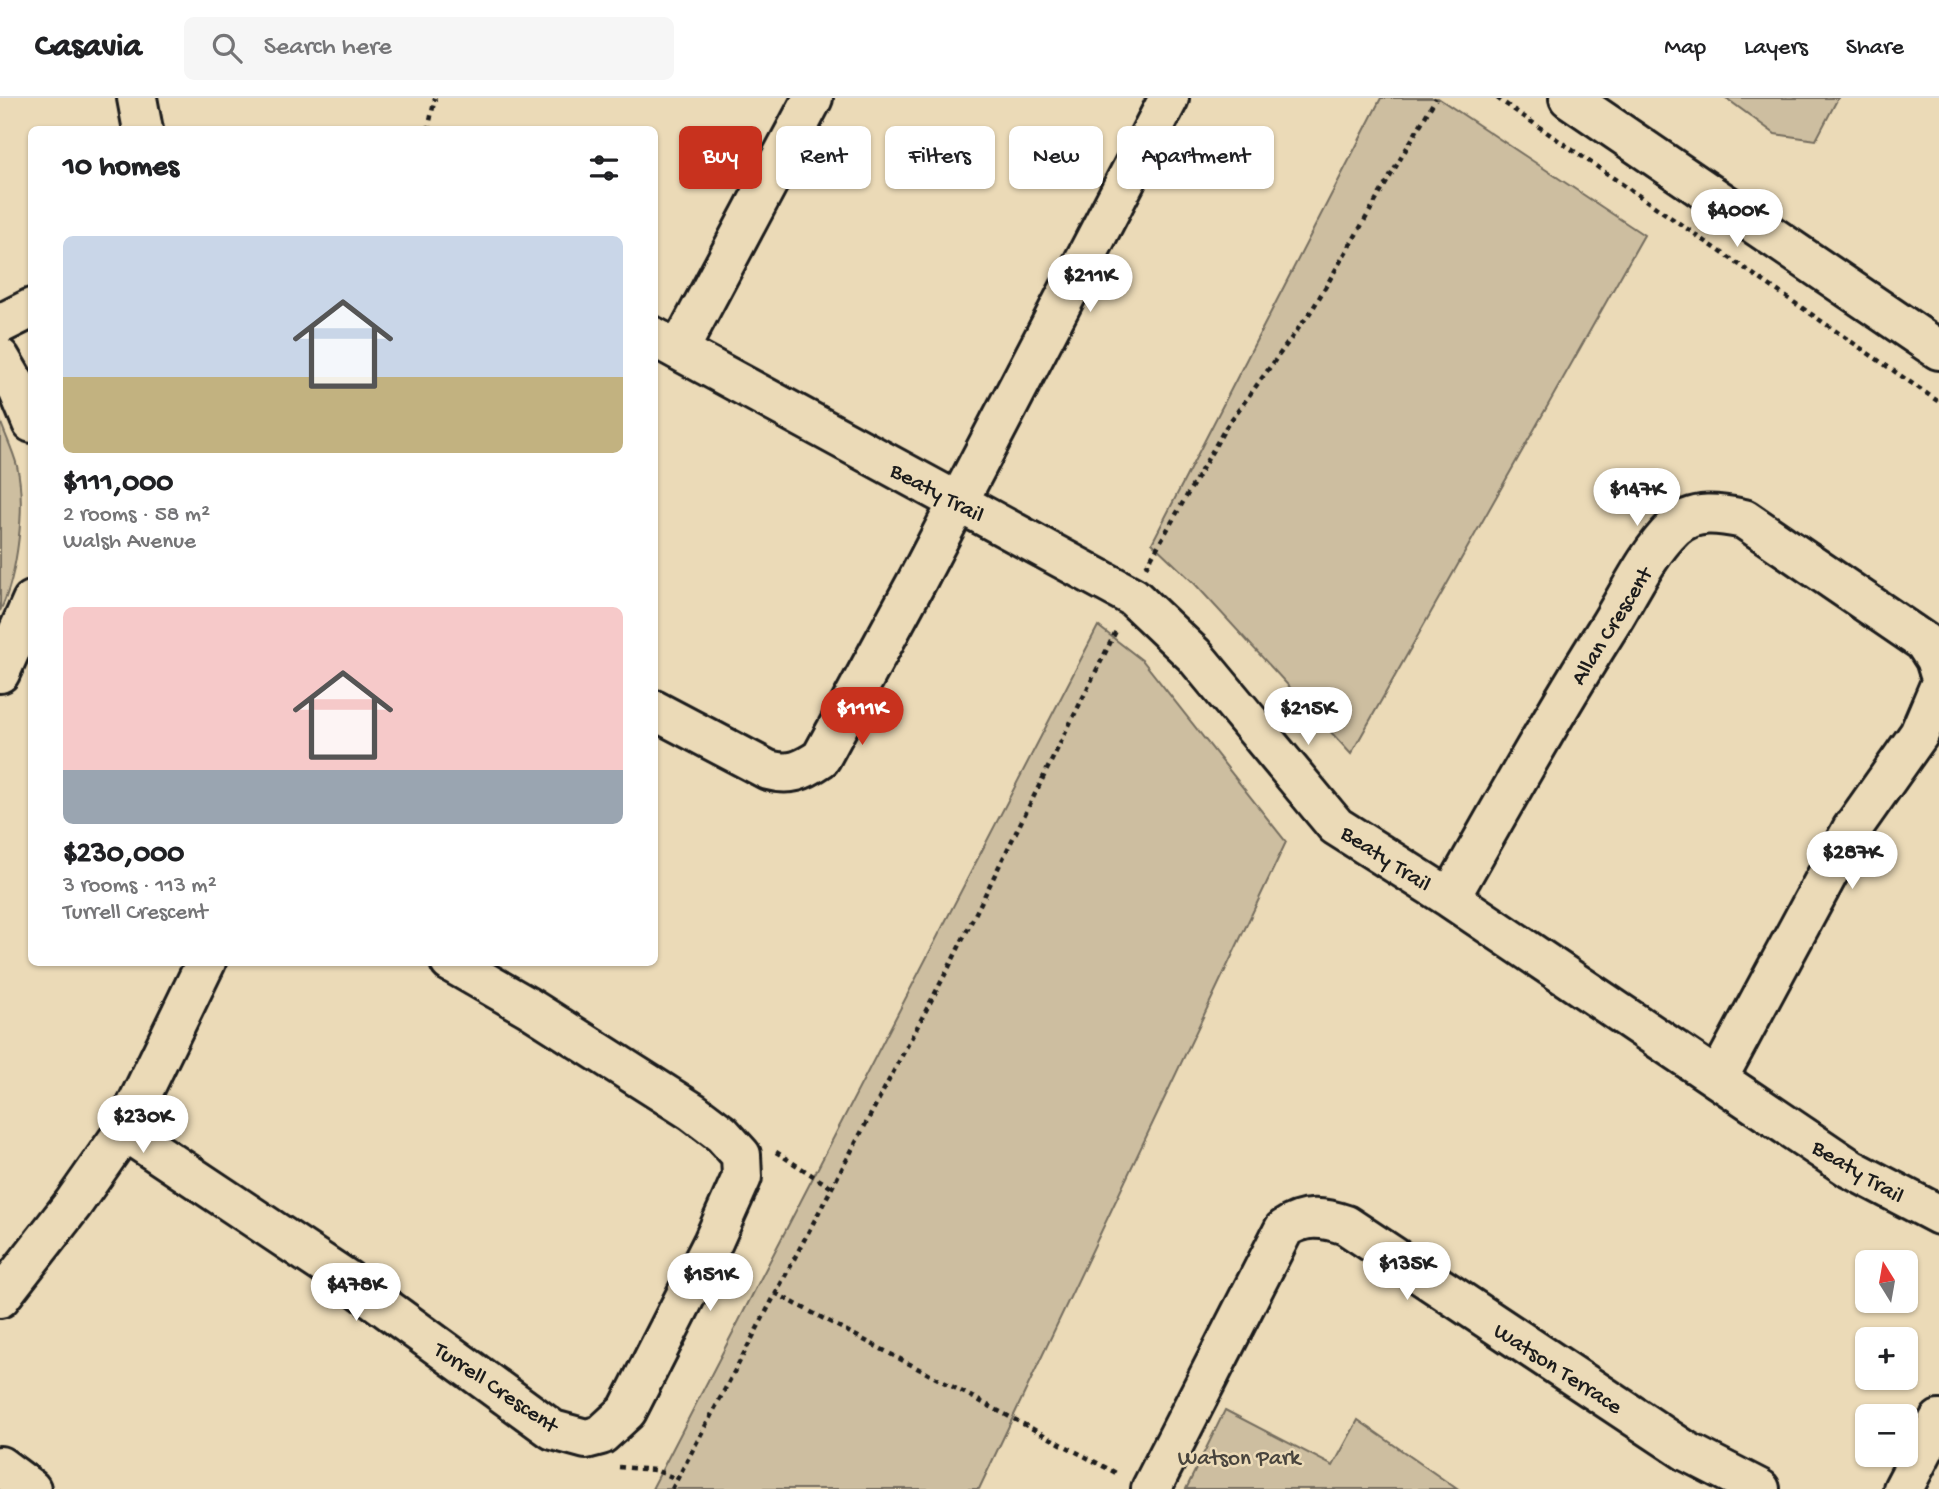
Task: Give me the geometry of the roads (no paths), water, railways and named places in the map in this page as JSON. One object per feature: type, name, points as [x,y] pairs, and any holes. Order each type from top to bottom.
[{"type":"street","points":[[137,98],[143,126]]},
{"type":"street","points":[[667,343],[813,98]]},
{"type":"street","points":[[658,711],[768,770],[783,774],[802,771],[821,758],[1169,98]]},
{"type":"street","points":[[1569,98],[1939,350]]},
{"type":"street","points":[[0,324],[28,310]]},
{"type":"street","name":"Beaty Trail","points":[[667,343],[1133,597],[1194,655],[1336,826],[1450,898],[1851,1169],[1939,1215]]},
{"type":"street","points":[[0,358],[28,413]]},
{"type":"street","name":"Allan Crescent","points":[[1450,898],[1558,707],[1653,555],[1674,528],[1694,515],[1719,514],[1744,519],[1924,642],[1935,659],[1939,672]]},
{"type":"street","points":[[0,674],[28,610]]},
{"type":"street","points":[[1718,1078],[1852,829],[1919,734],[1939,687]]},
{"type":"street","points":[[0,1298],[124,1130],[204,966]]},
{"type":"street","name":"Turrell Crescent","points":[[124,1130],[346,1279],[553,1430],[586,1439],[601,1435],[627,1411],[713,1242],[742,1177],[741,1155],[722,1134],[693,1112],[528,1007],[457,966]]},
{"type":"street","name":"Watson Terrace","points":[[1137,1483],[1284,1229],[1297,1220],[1314,1218],[1346,1225],[1686,1451],[1760,1489]]},
{"type":"street","points":[[1903,1489],[1939,1420]]},
{"type":"street","points":[[0,1465],[31,1489]]},
{"type":"park label","name":"Watson Park","points":[[1239,1456]]}]
